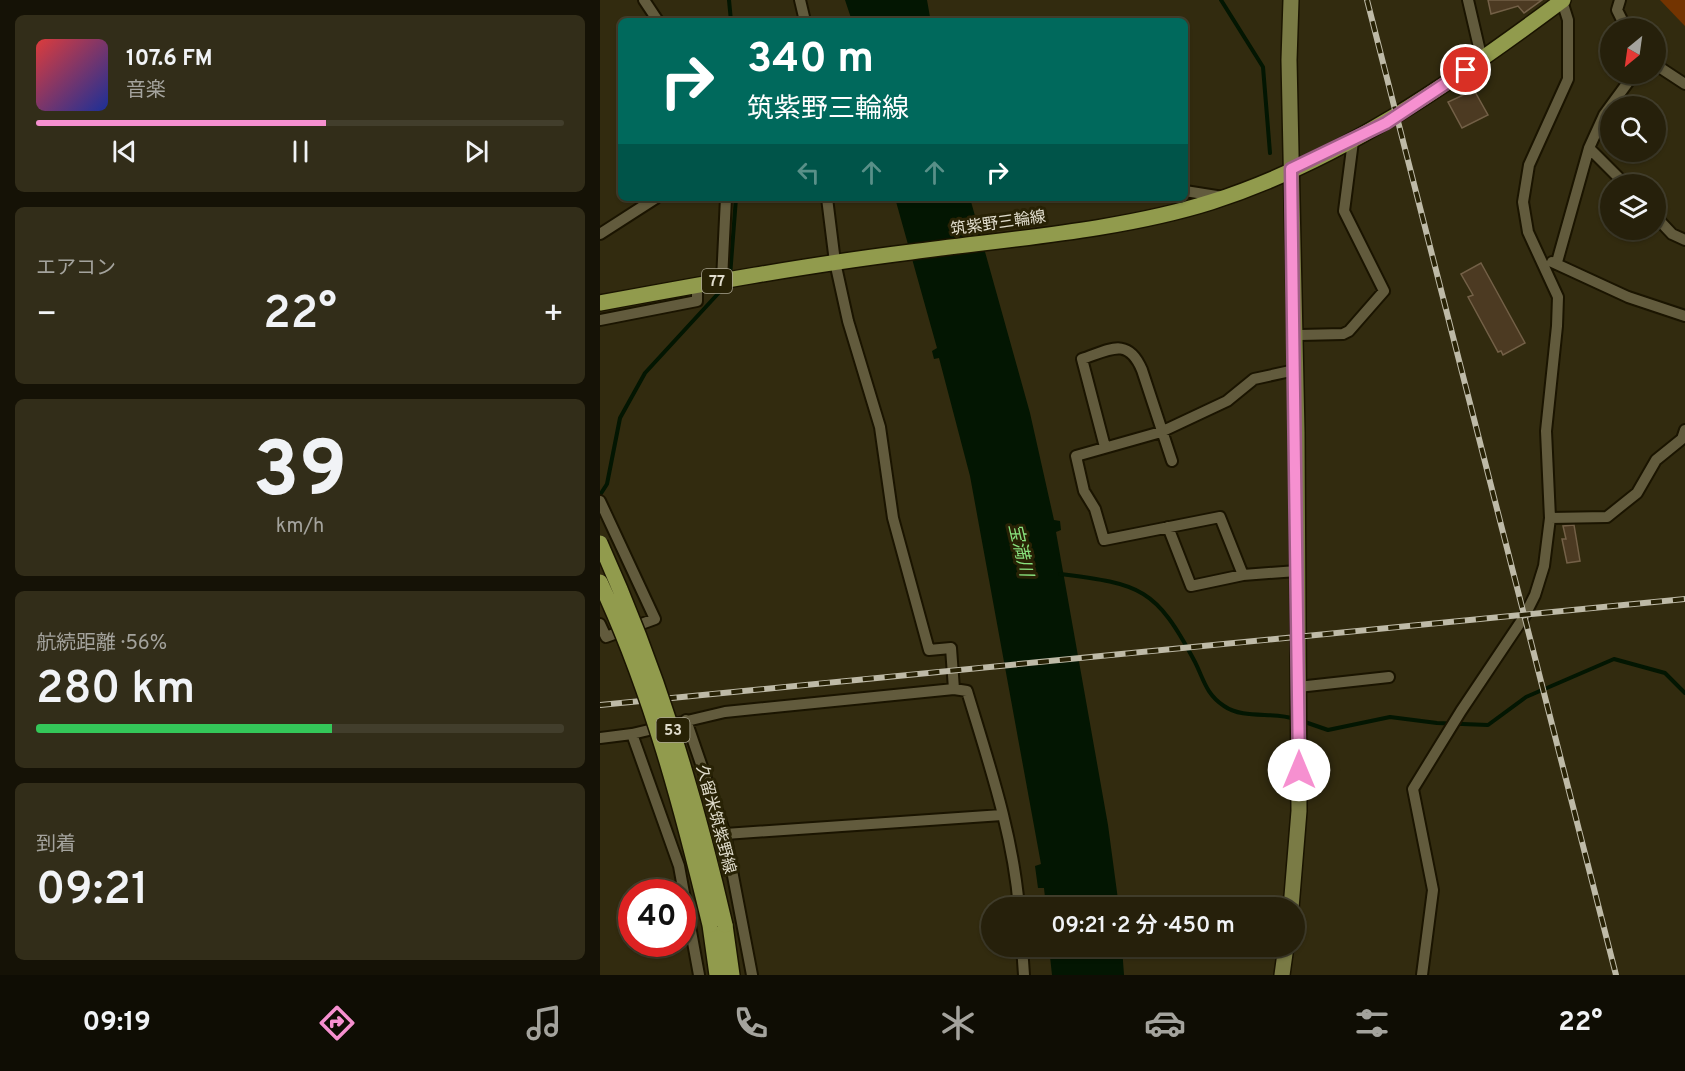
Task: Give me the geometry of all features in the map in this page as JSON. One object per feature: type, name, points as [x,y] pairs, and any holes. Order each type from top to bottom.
[{"type":"main road","name":"筑紫野三輪線","points":[[600,303],[835,262],[1141,219],[1223,197],[1353,141],[1402,114],[1482,60],[1562,1]]},
{"type":"main road","name":"久留米筑紫野線","points":[[600,543],[657,679],[692,789],[718,925],[717,975]]},
{"type":"main road","name":"久留米筑紫野線","points":[[600,582],[648,703],[732,975]]},
{"type":"street","points":[[644,0],[656,18]]},
{"type":"street","points":[[800,0],[805,18]]},
{"type":"street","points":[[1291,0],[1299,811],[1292,897]]},
{"type":"street","points":[[1468,0],[1482,60]]},
{"type":"street","points":[[1620,0],[1617,10],[1621,18]]},
{"type":"street","points":[[1422,975],[1433,890],[1413,789],[1460,713],[1512,638],[1535,595],[1544,566],[1550,518],[1546,431],[1558,297],[1528,232],[1524,202],[1528,165],[1568,79],[1568,20],[1562,1]]},
{"type":"street","points":[[1666,72],[1685,84]]},
{"type":"street","points":[[1557,262],[1589,148],[1604,115],[1627,84]]},
{"type":"street","points":[[1300,335],[1343,334],[1349,331],[1384,291],[1344,211],[1353,141]]},
{"type":"street","points":[[1589,148],[1615,174]]},
{"type":"street","points":[[1188,191],[1223,197]]},
{"type":"street","points":[[600,234],[651,201]]},
{"type":"street","points":[[722,280],[726,201]]},
{"type":"street","points":[[827,201],[835,262],[848,321],[880,427],[893,518],[923,634],[930,650],[951,648],[954,689]]},
{"type":"street","points":[[1666,228],[1672,234],[1685,240]]},
{"type":"street","points":[[1543,263],[1557,262],[1628,297],[1685,316]]},
{"type":"street","points":[[600,320],[697,301],[697,285]]},
{"type":"street","points":[[1105,447],[1082,359],[1117,347],[1126,348],[1137,357],[1172,461]]},
{"type":"street","points":[[1243,575],[1220,517],[1104,540],[1095,509],[1084,491],[1076,456],[1161,432],[1227,400],[1254,379],[1295,370]]},
{"type":"street","points":[[1550,518],[1607,517],[1637,493],[1656,460],[1682,439],[1685,430]]},
{"type":"street","points":[[600,501],[655,619],[606,637],[600,624]]},
{"type":"street","points":[[1168,527],[1191,586],[1243,575],[1297,571]]},
{"type":"street","points":[[1298,687],[1389,677]]},
{"type":"street","points":[[600,738],[632,734],[725,712],[954,689],[967,691],[985,743],[1002,815],[1017,897]]},
{"type":"street","points":[[686,720],[725,834],[752,975]]},
{"type":"street","points":[[632,734],[679,866],[699,975]]},
{"type":"street","points":[[725,834],[1002,815]]},
{"type":"street","points":[[1023,957],[1024,975]]},
{"type":"street","points":[[1282,975],[1284,957]]},
{"type":"shaded area","points":[[1660,0],[1685,0],[1685,26],[1682,23]]},
{"type":"water","points":[[845,0],[927,0],[930,17],[935,18],[851,18]]},
{"type":"water","name":"宝満川","points":[[896,201],[971,201],[1030,413],[1054,520],[1060,521],[1061,530],[1056,532],[1108,825],[1118,897],[1045,897],[1044,888],[1038,888],[1035,866],[1041,864],[970,476],[939,358],[934,359],[932,351],[937,348]]},
{"type":"water","points":[[1050,957],[1123,957],[1124,975],[1052,975]]},
{"type":"building","points":[[1488,0],[1542,0],[1524,13],[1518,6],[1491,14]]},
{"type":"building","points":[[1474,90],[1488,115],[1462,128],[1448,102]]},
{"type":"building","points":[[1481,263],[1525,343],[1503,355],[1501,351],[1498,352],[1468,297],[1473,295],[1461,274]]},
{"type":"building","points":[[1574,525],[1580,561],[1567,563],[1562,539],[1566,539],[1563,526]]},
{"type":"waterway","points":[[729,0],[731,18]]},
{"type":"waterway","points":[[1221,0],[1263,67],[1270,153]]},
{"type":"waterway","points":[[730,276],[736,201]]},
{"type":"waterway","points":[[600,495],[607,484],[620,418],[645,373],[726,285]]},
{"type":"waterway","points":[[1060,574],[1110,582],[1143,594],[1157,604],[1169,618],[1213,697],[1224,706],[1240,713],[1295,719]]},
{"type":"waterway","points":[[1302,721],[1328,730],[1390,717],[1437,723],[1488,725],[1526,697],[1614,659],[1665,673],[1685,693]]},
{"type":"railway","points":[[1367,0],[1616,975]]},
{"type":"railway","points":[[600,705],[1685,599]]},
{"type":"route","points":[[1299,770],[1297,432],[1291,169],[1349,143],[1386,123],[1466,70]]}]
